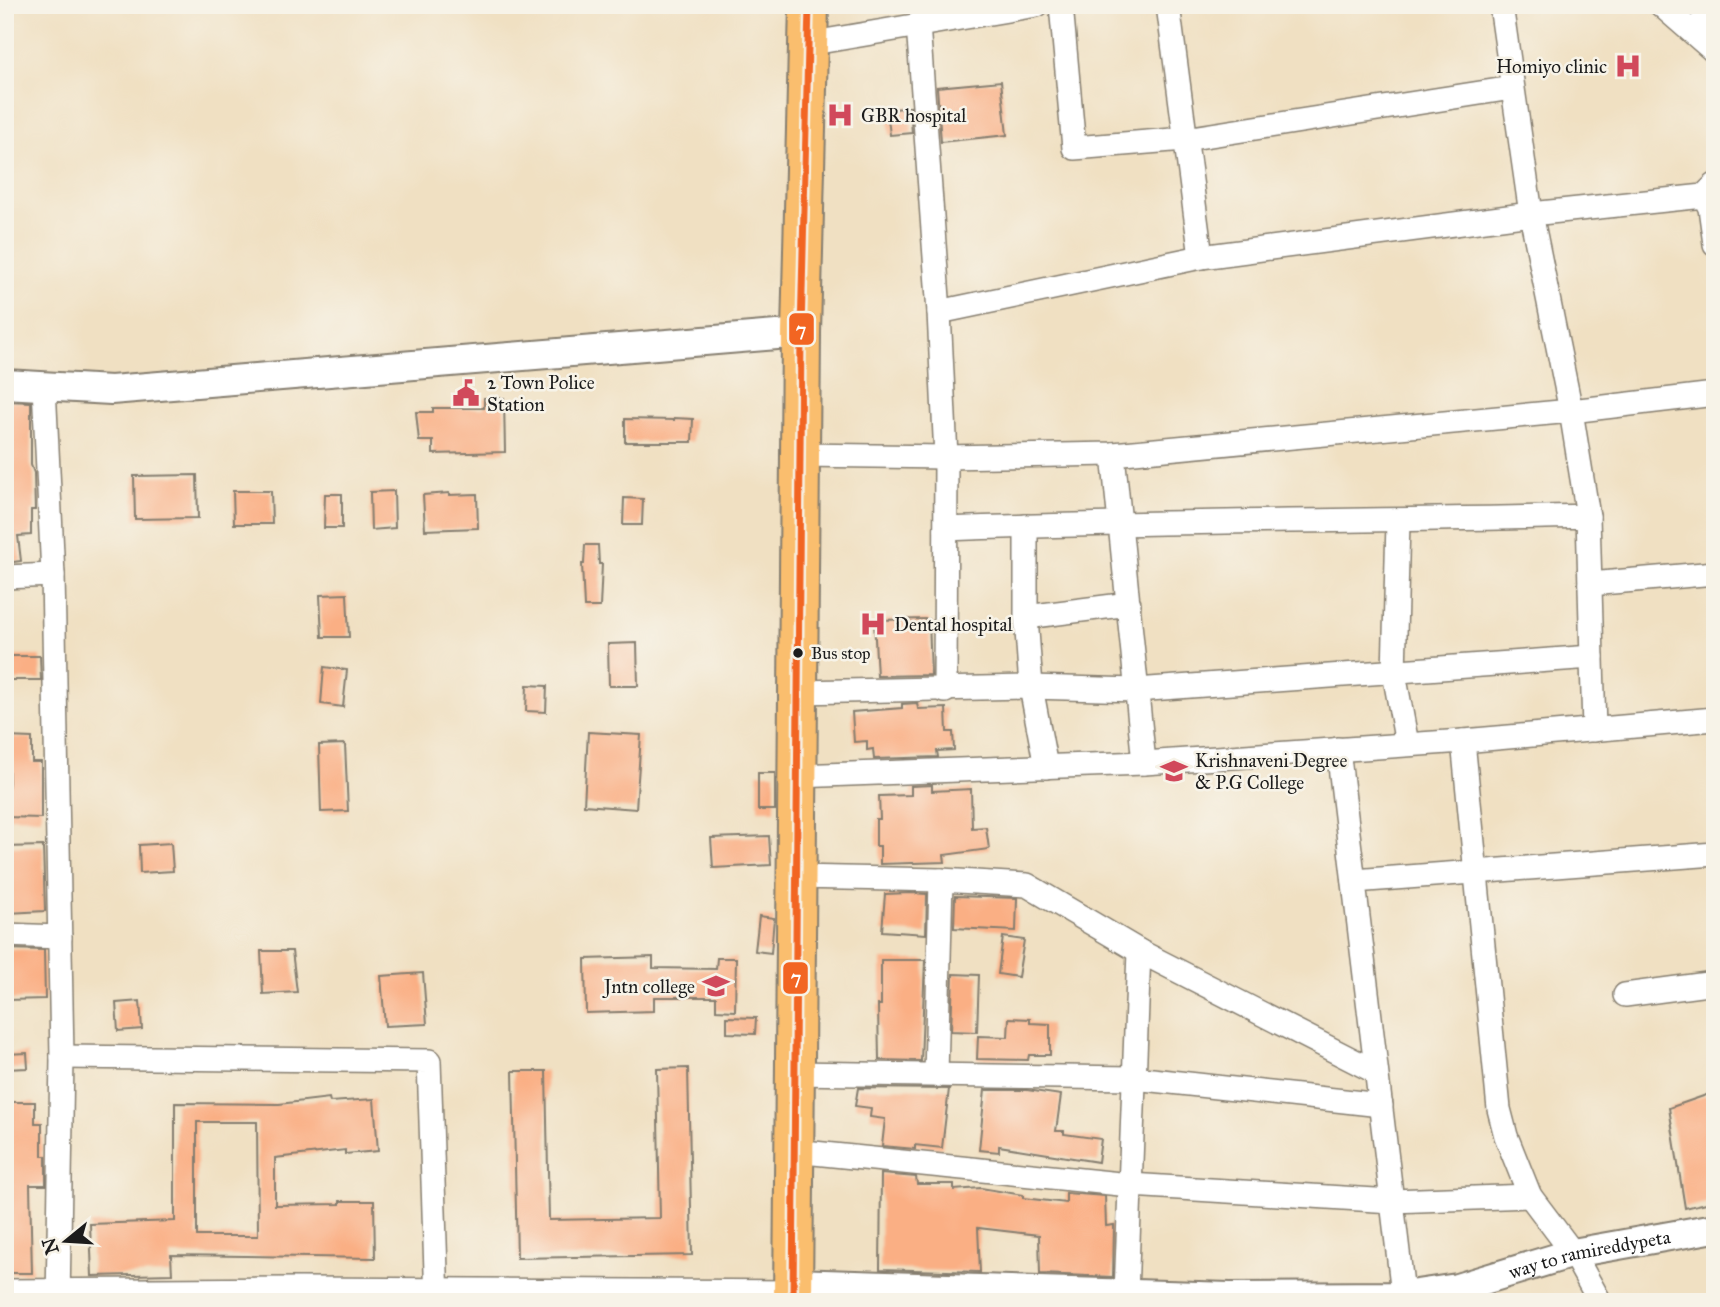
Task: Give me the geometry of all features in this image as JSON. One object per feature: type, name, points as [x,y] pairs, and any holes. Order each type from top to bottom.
[{"type":"highway","points":[[793,1292],[800,455],[808,5]]},
{"type":"street","points":[[808,45],[1037,5]]},
{"type":"street","points":[[1061,5],[1074,148],[1185,139],[1512,88]]},
{"type":"street","points":[[1168,5],[1201,257]]},
{"type":"street","points":[[1502,5],[1531,214],[1572,411],[1588,516],[1594,730]]},
{"type":"street","points":[[1661,5],[1715,52]]},
{"type":"street","points":[[1693,32],[1715,8]]},
{"type":"street","points":[[918,24],[939,312],[946,457],[945,691]]},
{"type":"street","points":[[939,312],[1201,257],[1709,190],[1715,244]]},
{"type":"street","points":[[5,384],[111,390],[802,333]]},
{"type":"street","points":[[44,386],[52,575],[62,1057],[58,1296]]},
{"type":"street","points":[[800,455],[946,457],[1113,454],[1572,411],[1715,394]]},
{"type":"street","points":[[1113,454],[1144,763]]},
{"type":"street","points":[[946,529],[1121,522],[1398,522],[1588,516]]},
{"type":"street","points":[[1398,522],[1394,673],[1407,744]]},
{"type":"street","points":[[1026,526],[1026,617],[1031,687],[1046,767]]},
{"type":"street","points":[[1590,584],[1715,573]]},
{"type":"street","points":[[5,577],[52,575]]},
{"type":"street","points":[[1026,617],[1129,604]]},
{"type":"street","points":[[800,692],[945,691],[1031,687],[1136,691],[1592,657]]},
{"type":"street","points":[[797,776],[1144,763],[1463,741],[1715,719]]},
{"type":"street","points":[[1463,741],[1499,1109],[1506,1136],[1530,1196],[1573,1253],[1600,1302]]},
{"type":"street","points":[[1338,749],[1404,1299]]},
{"type":"street","points":[[1354,881],[1715,855]]},
{"type":"street","points":[[796,877],[1027,884],[1139,951],[1376,1072]]},
{"type":"street","points":[[936,1075],[941,880]]},
{"type":"street","points":[[5,935],[60,937]]},
{"type":"street","points":[[1126,1294],[1139,951]]},
{"type":"street","points":[[1625,995],[1715,983]]},
{"type":"street","points":[[62,1057],[429,1061],[436,1296]]},
{"type":"street","points":[[793,1073],[1134,1078],[1381,1105]]},
{"type":"street","points":[[794,1151],[1130,1185],[1392,1200],[1530,1196]]},
{"type":"street","name":"way to ramireddypeta","points":[[793,1292],[1404,1299],[1457,1288],[1573,1253],[1715,1228]]},
{"type":"street","points":[[5,1291],[58,1296],[793,1292]]},
{"type":"building","points":[[1001,81],[1007,135],[941,142],[937,87]]},
{"type":"building","points":[[910,107],[912,133],[890,135],[887,110]]},
{"type":"building","points":[[484,398],[504,398],[505,452],[433,454],[433,441],[419,441],[416,412],[433,412],[433,408],[484,408]]},
{"type":"building","points":[[5,401],[31,402],[31,465],[34,473],[35,510],[31,510],[31,535],[18,536],[21,561],[5,563]]},
{"type":"building","points":[[625,419],[693,419],[692,442],[625,442]]},
{"type":"building","points":[[197,475],[198,518],[135,519],[134,476]]},
{"type":"building","points":[[233,491],[271,491],[272,524],[234,524]]},
{"type":"building","points":[[394,491],[395,528],[371,530],[370,492]]},
{"type":"building","points":[[325,494],[342,494],[342,528],[324,528]]},
{"type":"building","points":[[477,494],[478,528],[425,530],[423,495]]},
{"type":"building","points":[[624,498],[643,499],[642,525],[623,525]]},
{"type":"building","points":[[585,545],[598,545],[599,564],[602,564],[600,607],[584,607],[582,564]]},
{"type":"building","points":[[347,594],[349,637],[322,637],[320,595]]},
{"type":"building","points":[[929,619],[931,675],[877,676],[874,620]]},
{"type":"building","points":[[637,643],[638,686],[609,686],[608,644]]},
{"type":"building","points":[[5,656],[40,656],[41,680],[5,680]]},
{"type":"building","points":[[324,667],[347,670],[343,707],[321,704]]},
{"type":"building","points":[[527,685],[547,686],[546,712],[526,711]]},
{"type":"building","points":[[917,703],[918,709],[946,708],[947,732],[953,732],[954,750],[937,751],[938,757],[874,759],[873,749],[867,750],[867,741],[854,742],[852,712],[902,708],[902,704]]},
{"type":"building","points":[[588,732],[641,735],[636,809],[584,805]]},
{"type":"building","points":[[7,737],[32,738],[32,762],[41,762],[41,818],[5,817],[5,794],[9,782]]},
{"type":"building","points":[[345,744],[348,811],[321,812],[319,745]]},
{"type":"building","points":[[758,773],[775,773],[775,810],[758,810]]},
{"type":"building","points":[[932,785],[932,791],[971,789],[972,828],[986,827],[989,849],[944,855],[945,862],[880,864],[880,846],[876,846],[876,819],[880,819],[879,796],[911,795],[911,786]]},
{"type":"building","points":[[769,836],[771,865],[713,868],[711,838]]},
{"type":"building","points":[[171,843],[173,871],[140,873],[139,845]]},
{"type":"building","points":[[43,846],[45,911],[8,913],[5,847]]},
{"type":"building","points":[[885,894],[927,894],[926,934],[882,931]]},
{"type":"building","points":[[955,896],[1017,898],[1016,931],[954,928]]},
{"type":"building","points":[[759,916],[774,918],[771,953],[755,951]]},
{"type":"building","points":[[1003,937],[1024,940],[1018,977],[998,974]]},
{"type":"building","points":[[5,949],[44,950],[45,999],[7,1000]]},
{"type":"building","points":[[261,951],[292,951],[297,992],[263,994]]},
{"type":"building","points":[[653,957],[653,968],[716,969],[717,958],[736,958],[735,1011],[716,1010],[716,997],[654,997],[654,1011],[586,1013],[585,959]]},
{"type":"building","points":[[881,960],[925,960],[921,1061],[879,1060]]},
{"type":"building","points":[[423,973],[427,1024],[385,1026],[381,976]]},
{"type":"building","points":[[953,974],[979,975],[977,1032],[951,1031]]},
{"type":"building","points":[[140,1001],[142,1029],[118,1031],[116,1003]]},
{"type":"building","points":[[727,1017],[756,1018],[755,1034],[727,1033]]},
{"type":"building","points":[[1009,1018],[1050,1024],[1050,1055],[1029,1055],[1028,1060],[977,1059],[978,1036],[1008,1037]]},
{"type":"building","points":[[27,1053],[28,1068],[5,1069],[5,1054]]},
{"type":"building","points":[[688,1068],[692,1255],[517,1258],[513,1071],[546,1071],[549,1220],[660,1218],[657,1069]]},
{"type":"building","points":[[858,1088],[949,1089],[942,1148],[882,1146],[885,1119],[870,1117],[871,1108],[855,1106]]},
{"type":"building","points":[[985,1090],[1027,1090],[1061,1095],[1056,1131],[1101,1139],[1098,1162],[999,1146],[999,1152],[979,1150]]},
{"type":"building","points":[[1715,1092],[1715,1201],[1685,1208],[1669,1108]]},
{"type":"building","points":[[329,1098],[330,1102],[374,1099],[378,1151],[345,1154],[345,1150],[275,1158],[275,1205],[374,1201],[375,1258],[171,1255],[172,1274],[92,1276],[90,1224],[175,1221],[175,1103],[279,1104]],"holes":[[[197,1122],[257,1122],[258,1236],[197,1236]]]},
{"type":"building","points":[[5,1102],[35,1102],[35,1123],[42,1123],[42,1156],[46,1156],[46,1185],[30,1185],[32,1273],[5,1273]]},
{"type":"building","points":[[881,1174],[916,1177],[917,1184],[954,1184],[954,1190],[981,1188],[1023,1195],[1023,1198],[1066,1203],[1066,1193],[1105,1196],[1106,1226],[1114,1225],[1113,1277],[1040,1274],[1039,1235],[978,1228],[980,1272],[880,1269]]},
{"type":"transit line","name":"7","points":[[793,1302],[801,333],[809,5]]},
{"type":"place","name":"Homiyo clinic","points":[[1628,66]]},
{"type":"place","name":"GBR hospital","points":[[840,115]]},
{"type":"place","name":"2 Town Police Station","points":[[466,393]]},
{"type":"place","name":"Dental hospital","points":[[873,624]]},
{"type":"place","name":"Bus stop","points":[[798,653]]},
{"type":"place","name":"Krishnaveni Degree & P.G College","points":[[1174,771]]},
{"type":"place","name":"Jntn college","points":[[716,986]]}]
